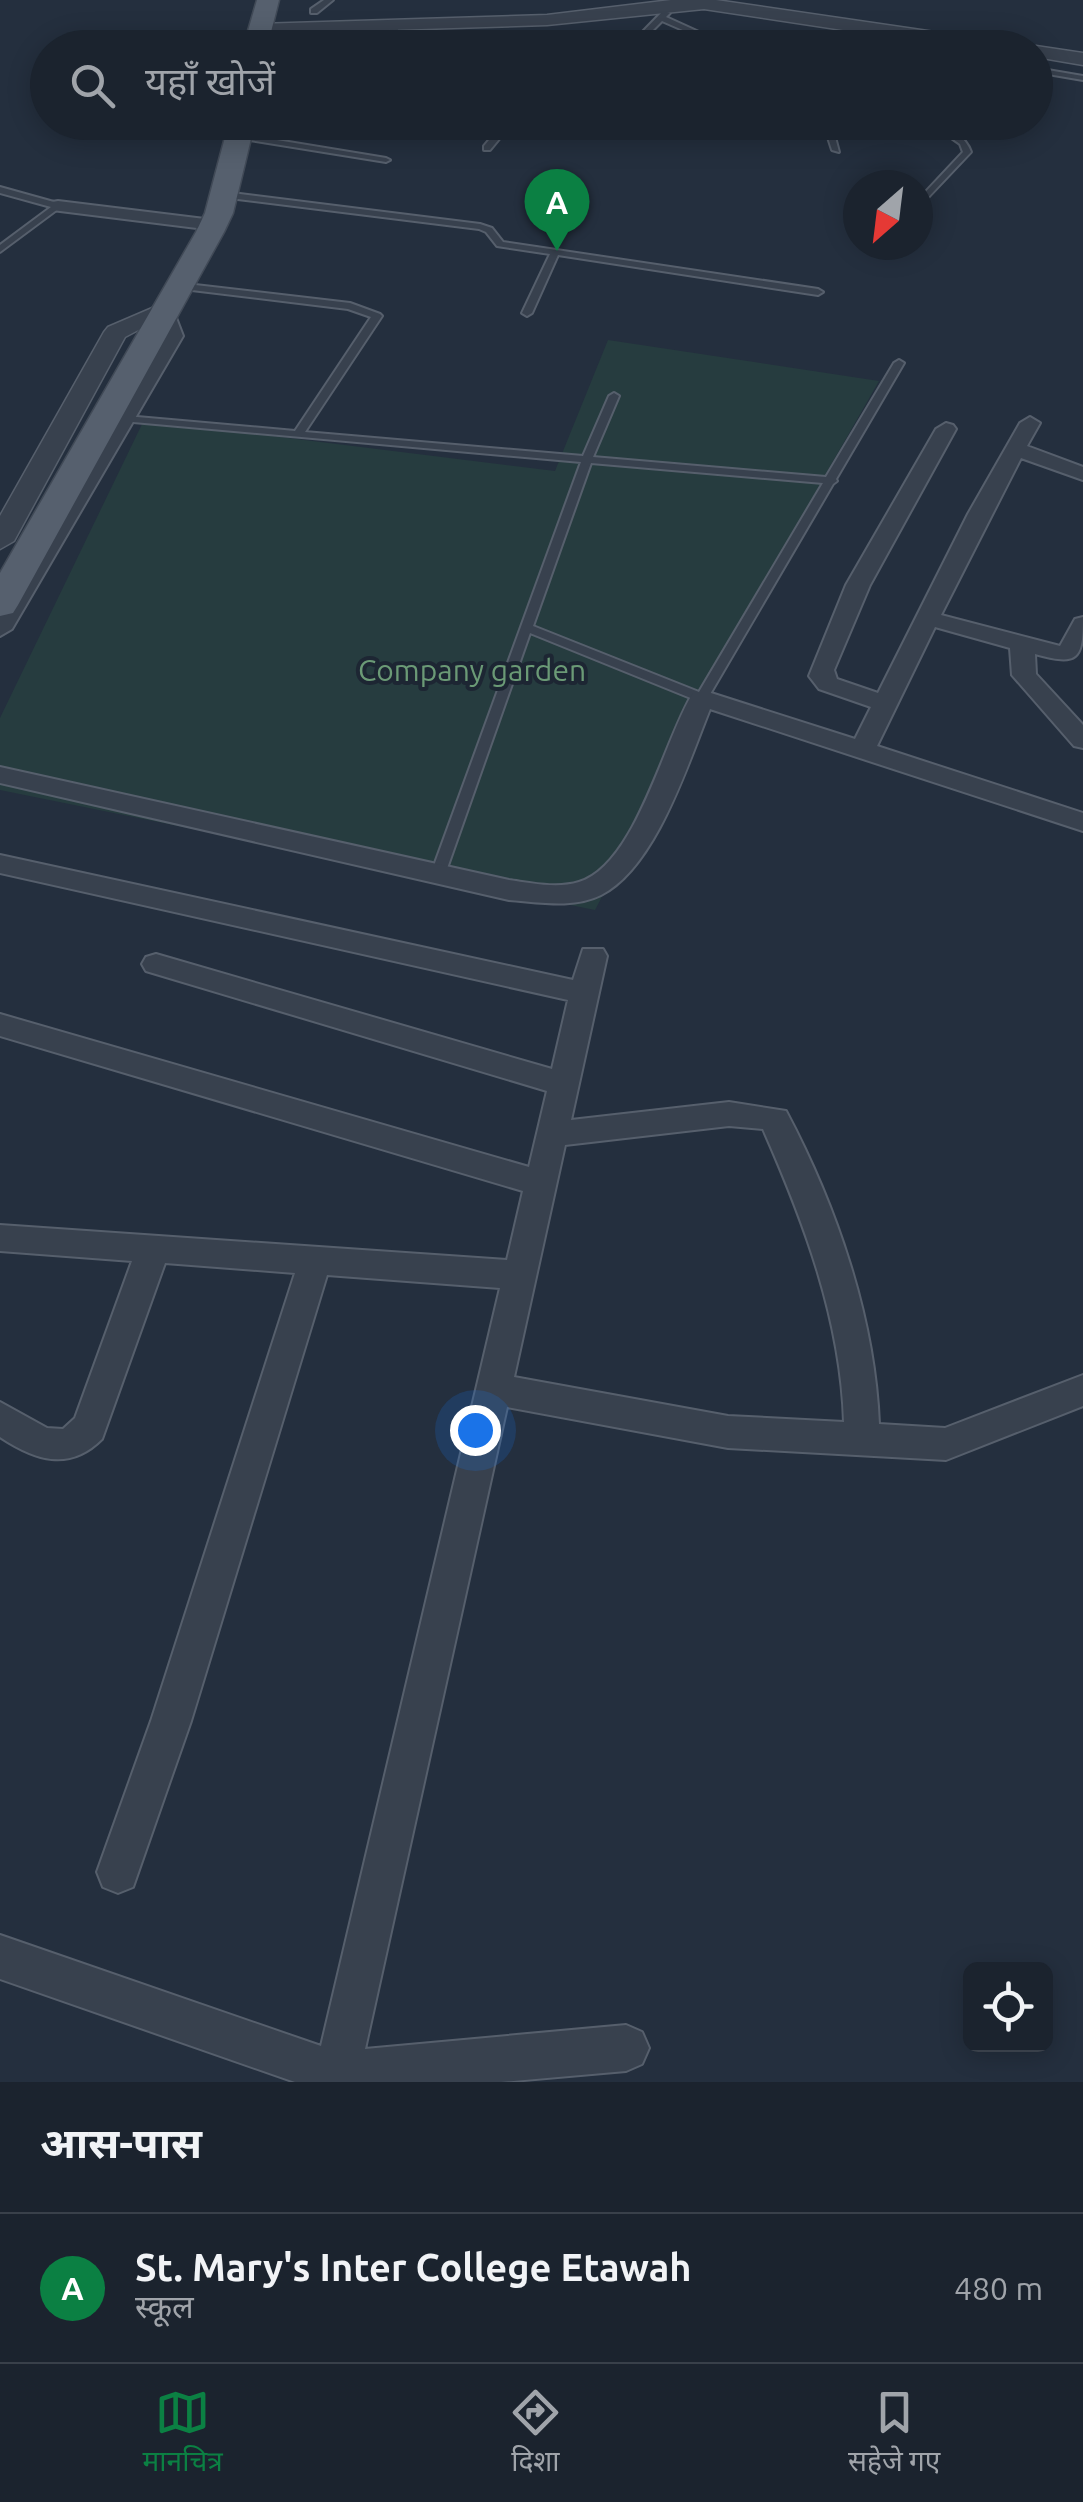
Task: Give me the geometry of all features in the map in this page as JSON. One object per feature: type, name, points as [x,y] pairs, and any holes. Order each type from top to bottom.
[{"type":"main road","points":[[259,30],[268,0]]},
{"type":"main road","points":[[0,605],[218,210],[238,140]]},
{"type":"street","points":[[341,30],[547,20],[684,5],[869,30]]},
{"type":"street","points":[[1053,55],[1083,59]]},
{"type":"street","points":[[58,206],[218,210]]},
{"type":"street","points":[[0,541],[116,332],[171,298],[173,336],[0,630]]},
{"type":"street","points":[[862,752],[979,514],[1030,423]]},
{"type":"street","points":[[886,704],[828,684],[823,681],[822,670],[858,585],[946,429]]},
{"type":"street","points":[[1016,449],[1083,474]]},
{"type":"street","points":[[930,619],[1067,653],[1083,624]]},
{"type":"street","points":[[1022,644],[1024,675],[1083,740]]},
{"type":"street","points":[[0,775],[509,890],[552,894],[592,888],[619,867],[638,841],[702,698],[1083,822]]},
{"type":"street","points":[[0,864],[585,993]]},
{"type":"street","points":[[336,2078],[593,956]]},
{"type":"street","points":[[156,964],[564,1084]]},
{"type":"street","points":[[0,1026],[541,1182]]},
{"type":"street","points":[[552,1136],[721,1114],[756,1112],[774,1120],[816,1212],[854,1346],[860,1377],[862,1440]]},
{"type":"street","points":[[0,1238],[520,1276]]},
{"type":"street","points":[[0,1418],[61,1448],[77,1443],[89,1428],[153,1249]]},
{"type":"street","points":[[118,1872],[172,1721],[314,1260]]},
{"type":"street","points":[[494,1389],[728,1432],[946,1444],[1083,1390]]},
{"type":"street","points":[[0,1956],[336,2078],[626,2048]]},
{"type":"lane","points":[[314,11],[329,0]]},
{"type":"lane","points":[[653,30],[684,5],[711,30]]},
{"type":"lane","points":[[394,25],[394,30]]},
{"type":"lane","points":[[1053,73],[1083,78]]},
{"type":"lane","points":[[292,140],[386,160]]},
{"type":"lane","points":[[487,148],[494,140]]},
{"type":"lane","points":[[833,140],[836,150]]},
{"type":"lane","points":[[933,189],[967,152],[960,140]]},
{"type":"lane","points":[[0,190],[58,206]]},
{"type":"lane","points":[[0,249],[58,206]]},
{"type":"lane","points":[[218,210],[480,228],[490,230],[500,244],[818,292]]},
{"type":"lane","points":[[526,313],[555,252]]},
{"type":"lane","points":[[171,298],[350,306],[377,316],[298,434]]},
{"type":"lane","points":[[526,626],[702,698],[899,363]]},
{"type":"lane","points":[[438,874],[587,459],[614,396]]},
{"type":"lane","points":[[126,419],[832,481]]},
{"type":"green space","name":"Company garden","points":[[608,340],[879,381],[820,484],[595,910],[0,790],[0,718],[144,420],[555,471]]},
{"type":"place","name":"St. Mary's Inter College Etawah","points":[[557,251]]}]
